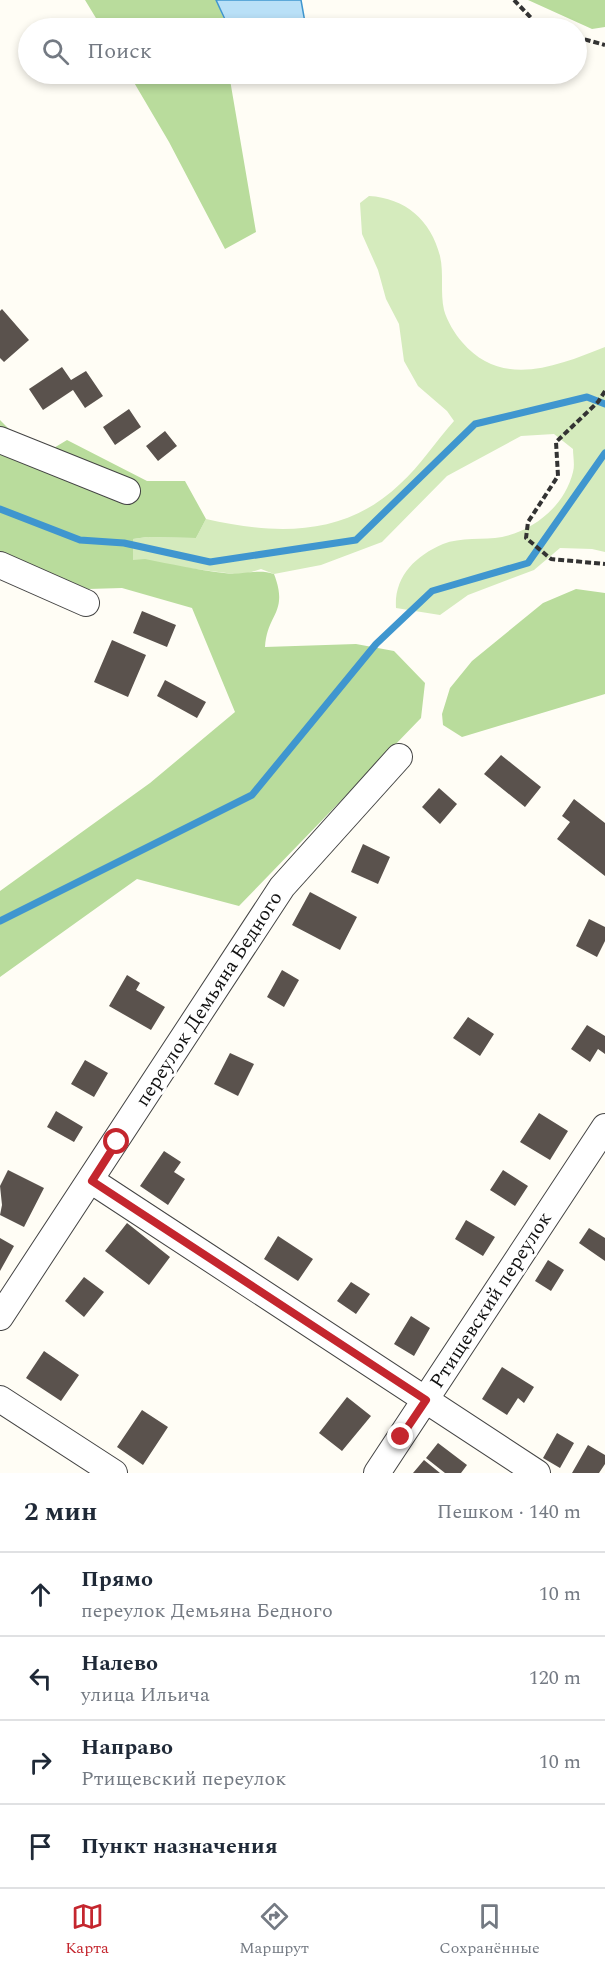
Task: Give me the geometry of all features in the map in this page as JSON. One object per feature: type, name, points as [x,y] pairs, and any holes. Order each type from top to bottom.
[{"type":"street","points":[[0,440],[127,491]]},
{"type":"street","points":[[0,566],[86,603]]},
{"type":"street","name":"переулок Демьяна Бедного","points":[[0,1317],[92,1181],[282,887],[399,758]]},
{"type":"street","name":"Ртищевский переулок","points":[[377,1473],[605,1127]]},
{"type":"street","points":[[92,1181],[537,1473]]},
{"type":"street","points":[[0,1399],[114,1473]]},
{"type":"path","points":[[514,0],[531,18]]},
{"type":"path","points":[[587,40],[605,45]]},
{"type":"path","points":[[605,391],[598,402],[556,442],[558,477],[528,522],[526,538],[551,559],[605,564]]},
{"type":"green space","points":[[85,0],[216,0],[224,18],[96,18]]},
{"type":"green space","points":[[528,0],[605,0],[605,27],[592,29],[587,27],[587,18],[568,18]]},
{"type":"green space","points":[[135,84],[231,84],[256,232],[225,249],[169,142]]},
{"type":"green space","points":[[369,196],[394,201],[405,206],[415,213],[430,232],[440,256],[445,314],[459,339],[478,356],[494,365],[512,369],[530,369],[568,361],[605,347],[605,552],[592,549],[560,548],[534,570],[468,595],[440,615],[396,608],[399,587],[408,569],[415,561],[433,549],[450,542],[514,534],[537,522],[556,505],[569,484],[574,463],[573,449],[554,434],[521,436],[447,476],[382,542],[321,565],[274,574],[261,569],[242,575],[133,561],[133,539],[196,538],[206,519],[258,528],[284,529],[333,523],[356,514],[379,501],[400,484],[454,421],[447,411],[418,386],[404,361],[399,324],[386,299],[378,270],[362,234],[360,203]]},
{"type":"green space","points":[[0,420],[10,430],[29,463],[67,440],[147,481],[185,481],[206,519],[196,538],[133,539],[133,560],[145,559],[231,574],[268,572],[274,574],[279,597],[265,647],[356,644],[394,651],[425,683],[421,718],[239,906],[137,879],[0,977],[0,891],[150,783],[235,712],[192,608],[122,588],[88,589],[0,552]]},
{"type":"green space","points":[[576,589],[605,593],[605,694],[462,737],[443,725],[442,714],[450,688],[472,661],[543,603]]},
{"type":"water","points":[[216,0],[301,0],[304,18],[224,18]]},
{"type":"building","points":[[2,309],[29,340],[4,362],[0,358],[0,311]]},
{"type":"building","points":[[62,367],[71,380],[86,371],[103,396],[85,408],[73,390],[43,410],[29,389]]},
{"type":"building","points":[[129,409],[141,427],[115,445],[103,427]]},
{"type":"building","points":[[165,431],[177,446],[158,461],[146,446]]},
{"type":"building","points":[[142,611],[176,625],[167,647],[133,633]]},
{"type":"building","points":[[112,640],[146,655],[128,697],[94,682]]},
{"type":"building","points":[[165,680],[206,702],[197,718],[157,696]]},
{"type":"building","points":[[501,755],[541,787],[525,807],[484,774]]},
{"type":"building","points":[[439,788],[457,804],[440,824],[422,807]]},
{"type":"building","points":[[574,799],[605,823],[605,876],[557,839],[570,822],[562,816]]},
{"type":"building","points":[[363,844],[390,857],[378,884],[351,872]]},
{"type":"building","points":[[310,892],[357,917],[340,950],[292,925]]},
{"type":"building","points":[[589,919],[605,927],[605,941],[597,957],[576,946]]},
{"type":"building","points":[[282,970],[299,980],[284,1007],[267,997]]},
{"type":"building","points":[[127,975],[140,983],[136,990],[165,1007],[151,1030],[109,1006]]},
{"type":"building","points":[[468,1017],[494,1034],[480,1056],[453,1038]]},
{"type":"building","points":[[587,1025],[605,1036],[605,1054],[598,1049],[590,1062],[571,1049]]},
{"type":"building","points":[[230,1053],[254,1064],[238,1096],[214,1084]]},
{"type":"building","points":[[85,1060],[108,1073],[94,1097],[71,1084]]},
{"type":"building","points":[[56,1111],[83,1127],[74,1142],[47,1127]]},
{"type":"building","points":[[539,1113],[568,1131],[550,1160],[520,1142]]},
{"type":"building","points":[[164,1151],[181,1162],[174,1172],[185,1179],[168,1205],[140,1186]]},
{"type":"building","points":[[8,1170],[44,1188],[24,1227],[0,1215],[2,1205],[0,1186]]},
{"type":"building","points":[[503,1170],[528,1186],[515,1206],[490,1190]]},
{"type":"building","points":[[466,1220],[495,1237],[483,1256],[455,1239]]},
{"type":"building","points":[[127,1223],[170,1257],[149,1285],[105,1251]]},
{"type":"building","points":[[589,1228],[605,1238],[605,1261],[579,1243]]},
{"type":"building","points":[[278,1236],[313,1259],[298,1281],[264,1259]]},
{"type":"building","points":[[0,1238],[14,1246],[0,1271]]},
{"type":"building","points":[[548,1260],[564,1270],[551,1291],[535,1281]]},
{"type":"building","points":[[84,1277],[104,1292],[84,1317],[65,1301]]},
{"type":"building","points":[[351,1282],[370,1294],[356,1314],[337,1301]]},
{"type":"building","points":[[411,1316],[430,1328],[414,1356],[394,1344]]},
{"type":"building","points":[[44,1351],[79,1375],[61,1401],[26,1378]]},
{"type":"building","points":[[502,1367],[534,1387],[524,1403],[518,1398],[507,1415],[482,1399]]},
{"type":"building","points":[[347,1397],[371,1416],[342,1451],[319,1433]]},
{"type":"building","points":[[142,1410],[168,1427],[143,1465],[117,1447]]},
{"type":"building","points":[[557,1433],[574,1443],[560,1468],[543,1458]]},
{"type":"building","points":[[438,1443],[467,1465],[461,1473],[445,1473],[426,1458]]},
{"type":"building","points":[[588,1445],[605,1455],[605,1464],[599,1473],[572,1473]]},
{"type":"building","points":[[424,1460],[440,1473],[413,1473]]},
{"type":"waterway","points":[[0,509],[80,540],[124,543],[210,562],[356,540],[475,424],[587,397],[605,404]]},
{"type":"waterway","points":[[0,921],[252,795],[376,644],[432,591],[528,563],[605,453]]},
{"type":"route","points":[[117,1142],[92,1181],[426,1400],[401,1437]]}]
